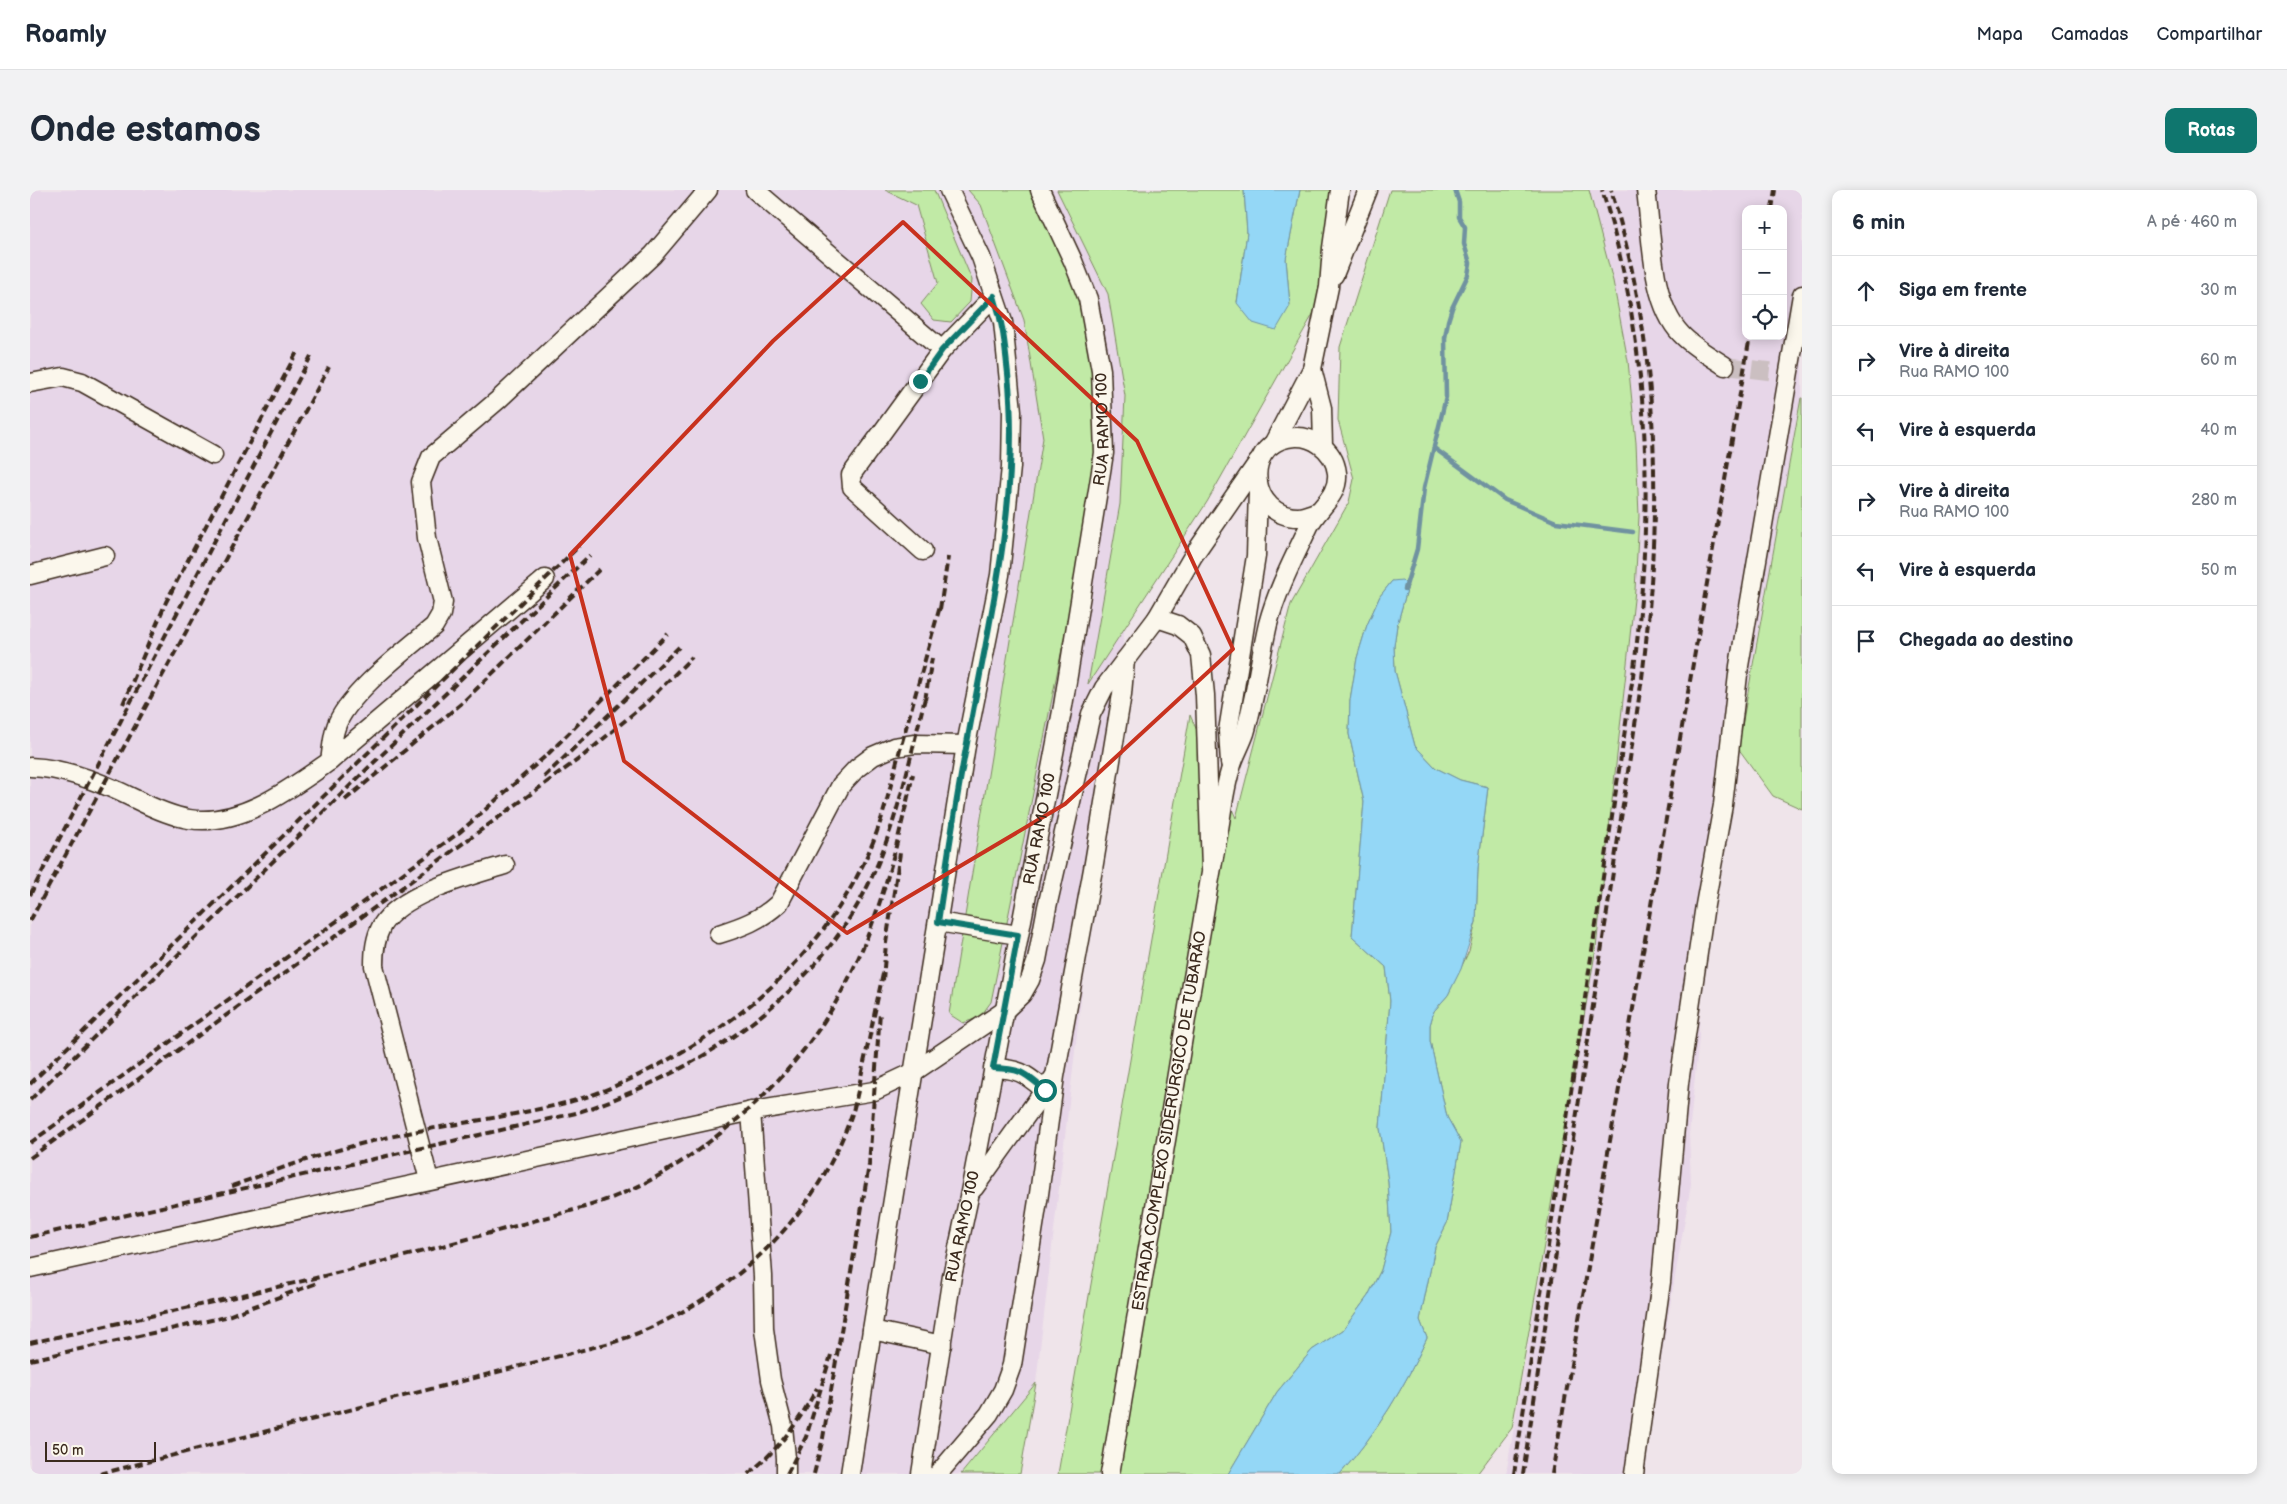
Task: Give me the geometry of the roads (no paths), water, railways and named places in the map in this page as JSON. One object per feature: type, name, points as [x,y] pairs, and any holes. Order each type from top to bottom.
[{"type":"street","points":[[330,761],[336,727],[351,701],[434,626],[441,614],[443,602],[427,538],[421,482],[430,457],[498,400],[653,255],[708,190]]},
{"type":"street","points":[[755,190],[942,350]]},
{"type":"street","points":[[850,1474],[912,1073],[966,745],[1000,576],[1011,467],[1012,411],[1003,322],[981,257],[949,190]]},
{"type":"street","name":"RUA RAMO 100","points":[[921,1474],[952,1276],[970,1192],[1063,706],[1104,453],[1101,370],[1088,299],[1073,260],[1040,190]]},
{"type":"street","name":"ESTRADA COMPLEXO SIDERÚRGICO DE TUBARÃO","points":[[1231,768],[1228,731],[1256,556],[1257,466],[1312,369],[1329,287],[1340,190]]},
{"type":"street","points":[[1329,287],[1352,235],[1368,190]]},
{"type":"street","points":[[1646,190],[1658,292],[1669,318],[1681,334],[1700,350],[1725,366]]},
{"type":"street","points":[[1634,1474],[1662,1282],[1681,1073],[1705,905],[1723,804],[1739,666],[1802,294]]},
{"type":"street","points":[[922,551],[852,487],[851,475],[942,350],[994,296]]},
{"type":"street","name":"ESTRADA COMPLEXO SIDERÚRGICO DE TUBARÃO","points":[[1110,1474],[1211,869],[1231,768],[1244,735],[1269,622],[1279,592],[1316,512],[1328,503],[1335,489],[1337,474],[1333,459],[1323,446],[1322,408],[1312,369]]},
{"type":"street","points":[[30,383],[63,377],[82,382],[213,455]]},
{"type":"street","points":[[30,1268],[751,1111],[874,1092],[912,1073],[1004,1011],[1022,994],[1030,980],[1037,960],[1047,907],[1091,714],[1104,688],[1157,618],[1193,556],[1268,449],[1285,438],[1298,436],[1312,439],[1323,446]]},
{"type":"street","points":[[1258,490],[1268,505],[1282,514],[1299,517],[1316,512]]},
{"type":"street","points":[[30,575],[106,556]]},
{"type":"street","points":[[30,767],[47,767],[108,786],[147,804],[188,819],[213,820],[237,815],[304,780],[330,761],[544,579]]},
{"type":"street","points":[[1157,618],[1178,625],[1192,636],[1201,655],[1205,695],[1211,869]]},
{"type":"street","points":[[938,1474],[989,1414],[1003,1390],[1012,1364],[1039,1194],[1050,1083],[1093,869],[1122,694],[1125,659]]},
{"type":"street","points":[[718,934],[752,923],[768,913],[778,903],[841,785],[873,756],[894,747],[915,744],[966,745]]},
{"type":"street","points":[[429,1180],[374,966],[374,945],[383,925],[396,909],[444,884],[505,865]]},
{"type":"street","points":[[938,922],[1018,935]]},
{"type":"street","points":[[993,1068],[1014,1069],[1050,1083]]},
{"type":"street","points":[[970,1192],[1050,1083]]},
{"type":"street","points":[[751,1111],[762,1268],[764,1328],[771,1380],[783,1426],[786,1474]]},
{"type":"street","points":[[872,1330],[942,1345]]},
{"type":"water","points":[[1244,190],[1300,190],[1286,259],[1290,306],[1276,330],[1253,323],[1237,303],[1247,233]]},
{"type":"water","points":[[1402,580],[1408,586],[1397,625],[1394,646],[1395,671],[1415,746],[1436,768],[1460,780],[1488,787],[1478,868],[1476,922],[1461,969],[1448,995],[1434,1011],[1430,1025],[1430,1041],[1447,1117],[1461,1142],[1447,1223],[1435,1247],[1420,1320],[1427,1338],[1389,1409],[1366,1443],[1340,1474],[1228,1474],[1277,1392],[1312,1350],[1343,1330],[1368,1296],[1381,1270],[1391,1232],[1388,1181],[1380,1128],[1390,1001],[1386,967],[1352,936],[1364,802],[1349,734],[1350,700],[1357,658],[1367,625],[1380,596],[1392,581]]},
{"type":"waterway","points":[[1405,589],[1417,549],[1424,488],[1446,397],[1445,338],[1448,321],[1452,308],[1468,275],[1470,263],[1464,244],[1465,227],[1459,217],[1459,202],[1455,190]]},
{"type":"waterway","points":[[1434,448],[1505,500],[1556,522],[1633,532]]},
{"type":"tunnel","points":[[1725,366],[1802,375]]},
{"type":"railway","points":[[1514,1474],[1633,676],[1640,614],[1646,492],[1644,431],[1639,371],[1631,311],[1619,250],[1602,190]]},
{"type":"railway","points":[[1523,1474],[1642,678],[1653,554],[1653,432],[1648,372],[1640,311],[1628,251],[1611,190]]},
{"type":"railway","points":[[1773,205],[1775,190]]},
{"type":"railway","points":[[1552,1474],[1749,340]]},
{"type":"railway","points":[[123,704],[166,602],[298,350]]},
{"type":"railway","points":[[30,895],[311,356]]},
{"type":"railway","points":[[30,921],[329,367]]},
{"type":"railway","points":[[30,1084],[579,546]]},
{"type":"railway","points":[[30,1100],[366,770],[590,555]]},
{"type":"railway","points":[[940,609],[948,557]]},
{"type":"railway","points":[[345,800],[462,703],[602,567]]},
{"type":"railway","points":[[232,1186],[359,1144],[538,1109],[596,1094],[647,1071],[695,1044],[751,1004],[777,982],[822,931],[842,903],[859,873],[885,808],[941,603]]},
{"type":"railway","points":[[30,1143],[460,832],[549,753],[668,634]]},
{"type":"railway","points":[[544,777],[679,647]]},
{"type":"railway","points":[[30,1158],[583,756],[647,702],[692,657]]},
{"type":"railway","points":[[925,700],[932,658]]},
{"type":"railway","points":[[30,1237],[576,1113],[624,1095],[670,1074],[715,1048],[757,1019],[795,985],[829,947],[858,905],[880,858],[894,818],[926,694]]},
{"type":"railway","points":[[30,1343],[235,1297],[439,1247],[602,1201],[650,1181],[677,1165],[728,1127],[769,1089],[803,1051],[831,1011],[854,968],[872,924],[901,827],[913,774]]},
{"type":"railway","points":[[883,980],[886,943],[900,853]]},
{"type":"railway","points":[[100,1474],[614,1342],[655,1326],[693,1306],[728,1282],[761,1254],[790,1223],[815,1189],[836,1152],[853,1111],[883,974]]},
{"type":"railway","points":[[814,1474],[823,1438],[869,1165],[880,1012]]},
{"type":"railway","points":[[30,1360],[225,1317],[317,1283]]},
{"type":"railway","points":[[787,1474],[806,1437],[831,1355]]},
{"type":"railway","points":[[748,1474],[769,1456],[787,1435],[817,1388]]}]
